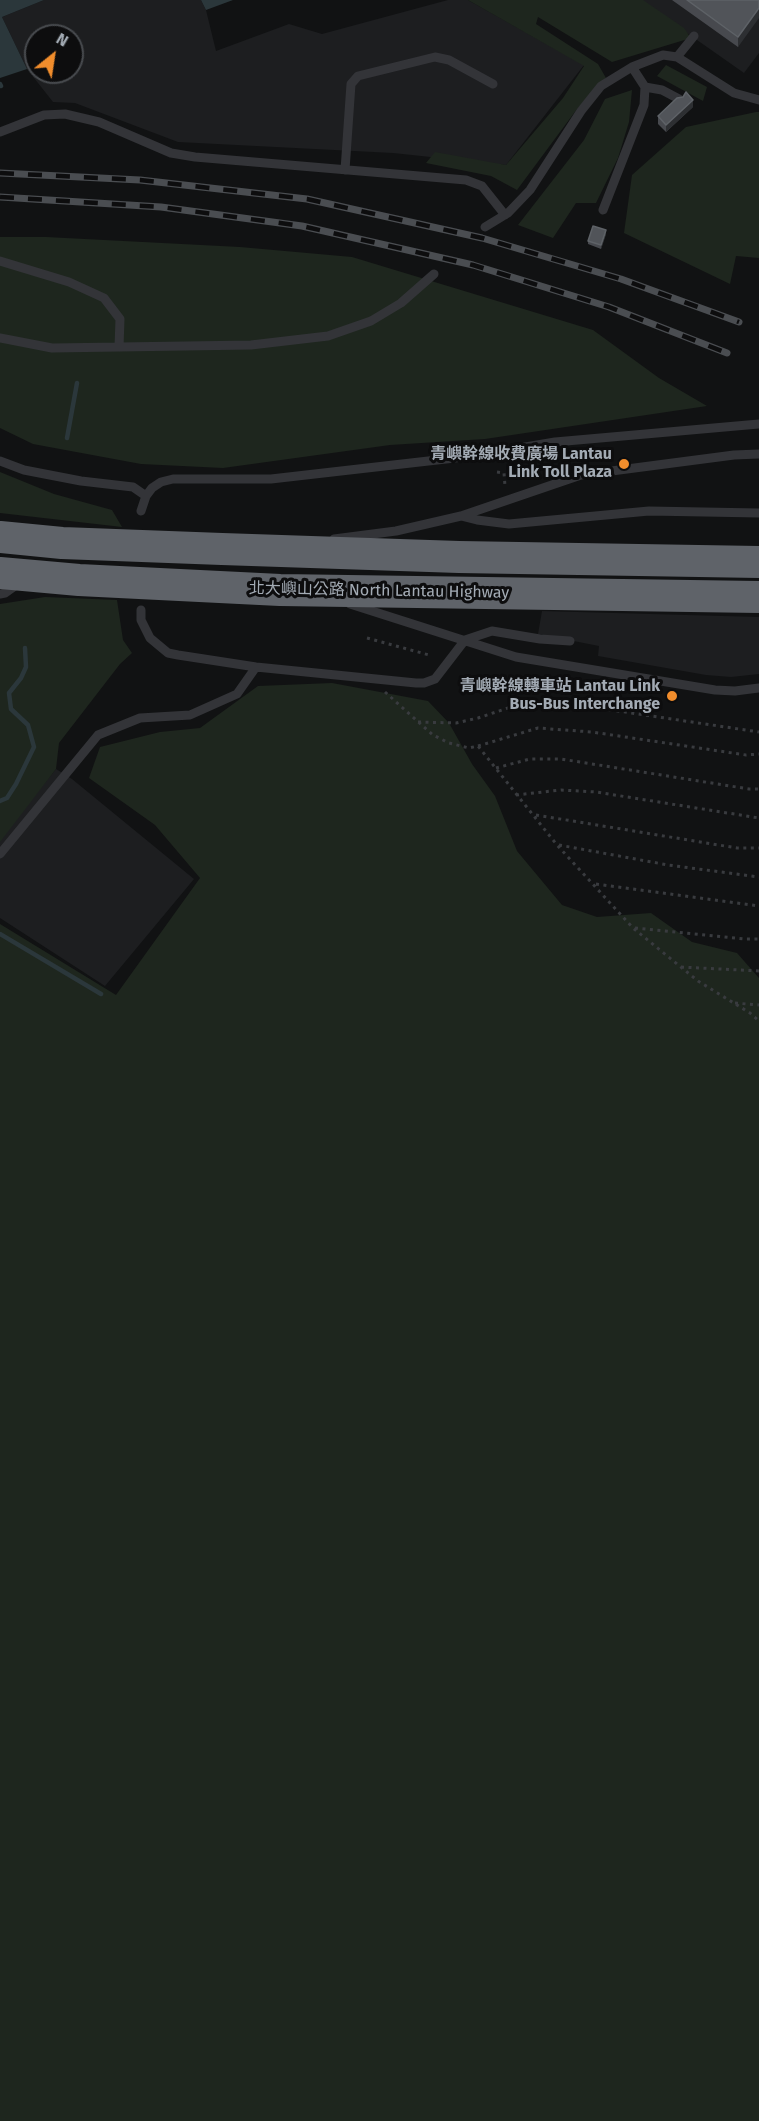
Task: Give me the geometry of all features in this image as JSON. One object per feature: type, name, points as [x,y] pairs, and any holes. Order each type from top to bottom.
[{"type":"highway","points":[[0,537],[62,543],[459,557],[759,562]]},
{"type":"highway","name":"北大嶼山公路 North Lantau Highway","points":[[14,574],[280,590],[759,597]]},
{"type":"lane","points":[[677,57],[694,36]]},
{"type":"lane","points":[[484,227],[505,215],[530,190],[581,111],[601,86],[632,67],[663,55],[677,57],[734,93],[759,100]]},
{"type":"lane","points":[[345,170],[351,84],[358,76],[435,57],[449,60],[493,84]]},
{"type":"lane","points":[[603,210],[644,105],[645,87],[632,67]]},
{"type":"lane","points":[[645,87],[662,90],[679,99]]},
{"type":"lane","points":[[0,132],[44,115],[65,114],[99,122],[171,153],[195,157],[466,180],[482,186],[505,215]]},
{"type":"lane","points":[[0,261],[69,282],[104,298],[120,319],[119,347]]},
{"type":"lane","points":[[0,338],[52,348],[251,345],[328,336],[370,321],[401,303],[434,274]]},
{"type":"lane","points":[[141,511],[146,496],[152,488],[161,482],[173,479],[271,479],[472,456],[555,442],[759,424]]},
{"type":"lane","points":[[320,540],[396,531],[461,516],[581,475],[734,455],[759,454]]},
{"type":"lane","points":[[0,461],[24,470],[81,481],[133,487],[146,496]]},
{"type":"lane","points":[[461,516],[509,524],[649,511],[759,513]]},
{"type":"lane","points":[[222,549],[309,541]]},
{"type":"lane","points":[[0,594],[5,593],[14,574]]},
{"type":"lane","points":[[280,590],[339,601],[386,614],[516,657],[693,688],[735,691],[759,688]]},
{"type":"lane","points":[[141,609],[141,620],[150,638],[168,653],[256,667],[416,683],[430,682],[440,675],[465,640],[492,631],[540,639],[570,641]]},
{"type":"lane","points":[[0,854],[98,735],[140,718],[190,715],[237,694],[256,667]]},
{"type":"path","points":[[497,472],[504,473],[505,486]]},
{"type":"path","points":[[367,638],[429,655]]},
{"type":"path","points":[[419,659],[422,652]]},
{"type":"path","points":[[370,678],[416,722],[434,735],[449,743],[469,748],[538,728],[592,732],[746,755],[759,754]]},
{"type":"path","points":[[416,722],[456,723],[526,702],[544,700],[759,732]]},
{"type":"path","points":[[478,746],[557,845],[633,928],[679,967],[734,1002],[759,1022]]},
{"type":"path","points":[[496,768],[530,759],[561,759],[759,789]]},
{"type":"path","points":[[516,795],[561,790],[596,792],[759,818]]},
{"type":"path","points":[[534,815],[737,848],[759,848]]},
{"type":"path","points":[[557,845],[668,865],[759,877]]},
{"type":"path","points":[[594,884],[759,906]]},
{"type":"path","points":[[633,928],[759,939]]},
{"type":"path","points":[[679,967],[759,971]]},
{"type":"path","points":[[734,1002],[759,1005]]},
{"type":"shaded area","points":[[0,0],[44,0],[2,17],[24,63],[24,70],[0,78]]},
{"type":"shaded area","points":[[44,0],[201,0],[206,10],[216,51],[289,24],[322,34],[448,0],[468,0],[584,65],[506,165],[393,153],[178,142],[75,103],[53,102],[39,84],[84,84],[84,24],[24,24],[24,63],[2,17]]},
{"type":"shaded area","points":[[201,0],[233,0],[206,10]]},
{"type":"shaded area","points":[[468,0],[643,0],[684,28],[691,38],[612,62],[538,17],[536,24],[598,64],[606,78],[577,109],[517,190],[491,176],[426,163],[435,152],[506,165],[563,98],[584,66]]},
{"type":"shaded area","points":[[640,0],[759,0],[759,53],[744,73]]},
{"type":"shaded area","points":[[666,65],[707,87],[703,101],[657,76]]},
{"type":"shaded area","points":[[632,90],[629,122],[618,158],[596,203],[576,203],[553,238],[518,225],[584,140],[605,99]]},
{"type":"shaded area","points":[[759,112],[759,258],[736,256],[730,284],[624,233],[632,175],[686,127]]},
{"type":"shaded area","points":[[0,237],[46,237],[240,247],[352,257],[593,330],[659,378],[707,406],[485,439],[390,445],[223,468],[141,464],[33,444],[0,428]]},
{"type":"shaded area","points":[[0,472],[54,494],[112,510],[122,527],[0,513]]},
{"type":"shaded area","points":[[45,597],[117,600],[123,640],[132,653],[120,664],[59,743],[56,769],[0,842],[0,604]]},
{"type":"shaded area","points":[[542,611],[759,617],[759,674],[731,677],[706,675],[598,656],[599,646],[538,634]]},
{"type":"shaded area","points":[[332,683],[428,701],[449,723],[472,764],[495,796],[517,851],[562,905],[597,917],[651,913],[692,942],[737,953],[759,978],[759,2121],[0,2121],[0,924],[116,995],[200,878],[155,825],[89,778],[100,747],[160,732],[200,728],[258,686]]},
{"type":"shaded area","points":[[56,769],[72,779],[194,879],[105,986],[0,918],[0,838]]},
{"type":"building","points":[[687,0],[759,0],[759,8],[738,37]]},
{"type":"building","points":[[686,92],[693,100],[666,125],[658,116],[677,98],[683,97]]},
{"type":"building","points":[[593,226],[606,230],[601,245],[588,241]]},
{"type":"waterway","points":[[67,438],[77,383]]},
{"type":"waterway","points":[[0,801],[7,798],[16,784],[34,747],[28,725],[11,709],[9,693],[21,678],[26,667],[25,648]]},
{"type":"waterway","points":[[0,934],[101,994]]},
{"type":"railway","points":[[0,173],[140,180],[307,199],[482,238],[621,279],[739,322]]},
{"type":"railway","points":[[0,197],[161,207],[302,226],[473,265],[609,307],[727,353]]},
{"type":"place","name":"青嶼幹線收費廣場 Lantau Link Toll Plaza","points":[[624,464]]},
{"type":"place","name":"青嶼幹線轉車站 Lantau Link Bus-Bus Interchange","points":[[672,696]]}]
